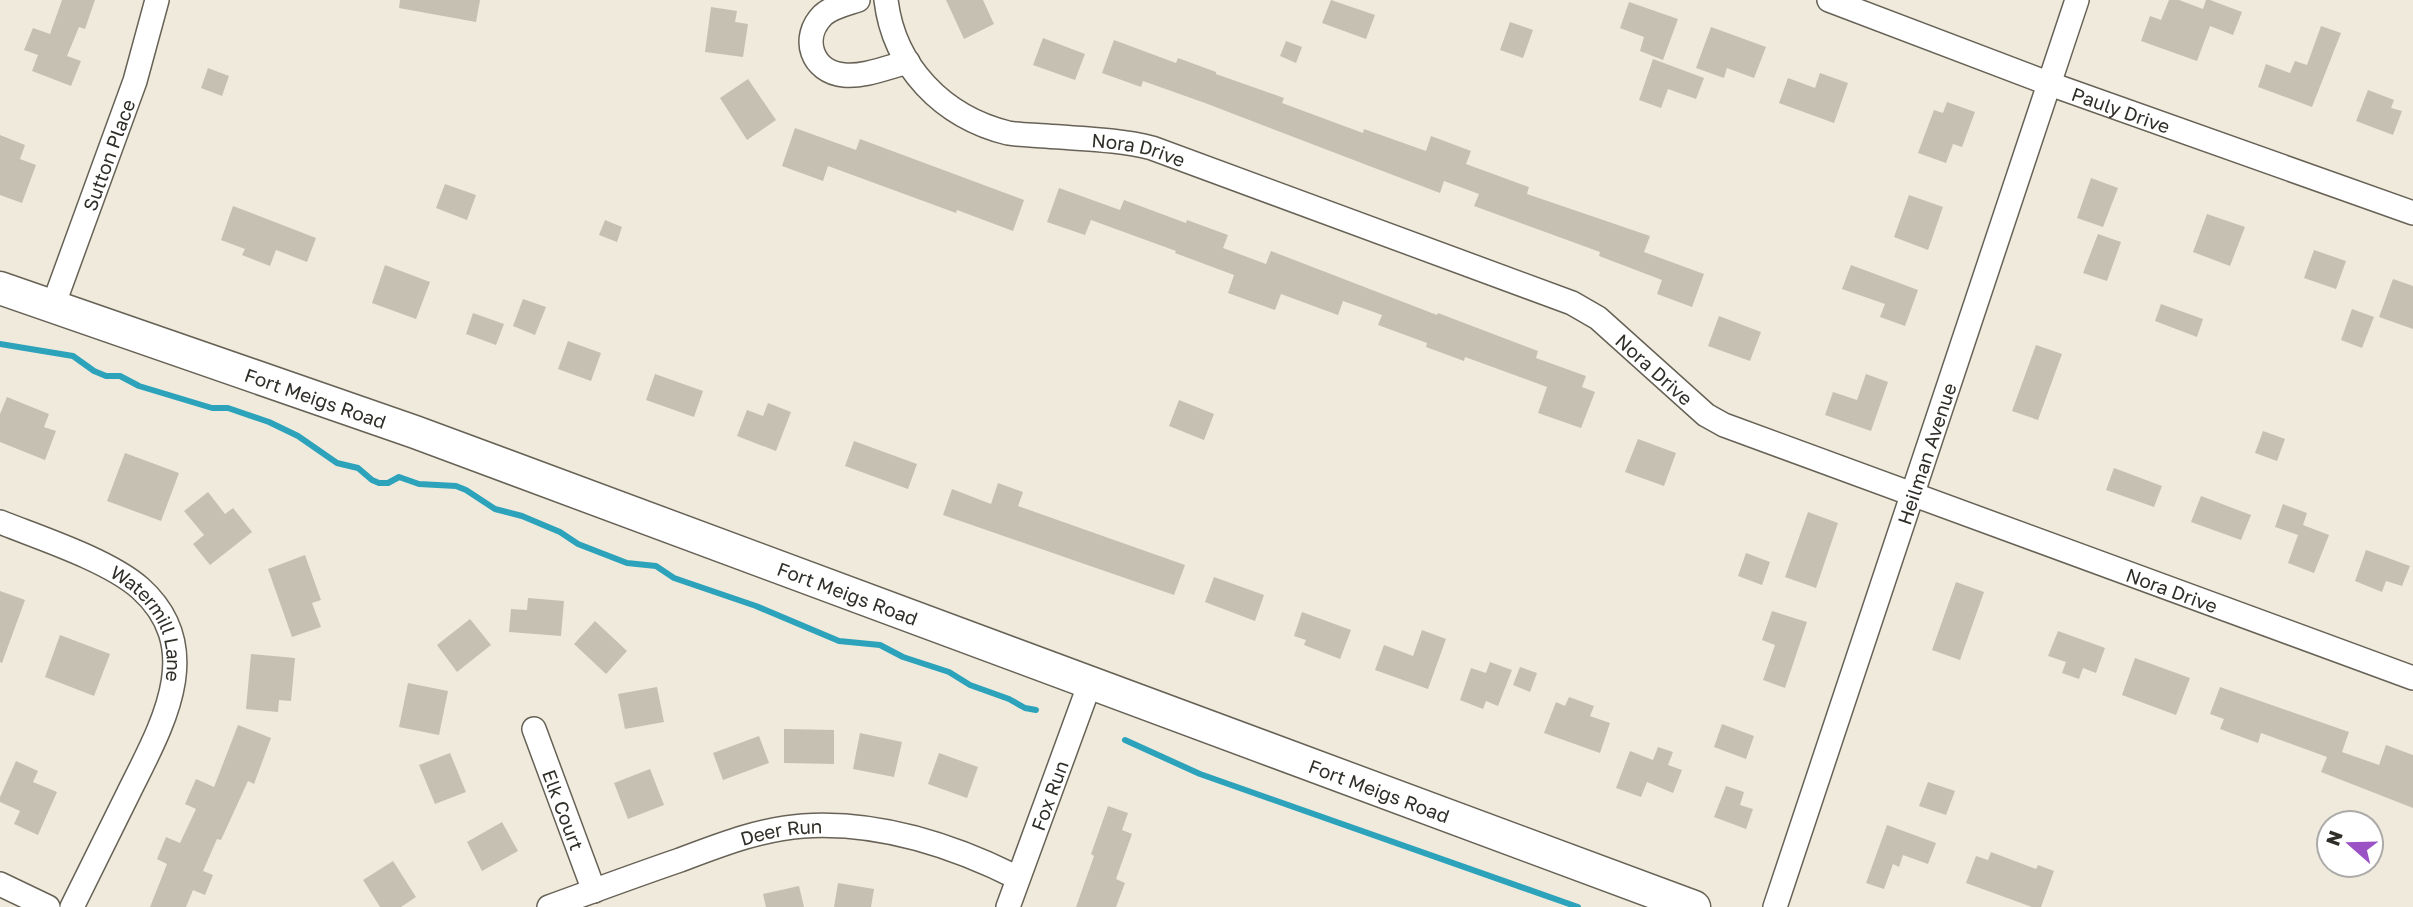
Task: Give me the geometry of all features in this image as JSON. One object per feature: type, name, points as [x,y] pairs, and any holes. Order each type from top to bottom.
[{"type":"street","name":"Sutton Place","points":[[53,306],[135,81],[157,0]]},
{"type":"street","points":[[858,0],[831,9],[821,17],[813,30],[813,56],[821,66],[830,72],[856,76],[908,62]]},
{"type":"street","name":"Nora Drive","points":[[886,0],[897,43],[922,84],[949,107],[975,122],[1010,133],[1130,143],[1152,148],[1572,303],[1598,318],[1706,415],[1724,425],[2413,678]]},
{"type":"street","name":"Pauly Drive","points":[[1829,0],[2050,84],[2413,213]]},
{"type":"street","name":"Heilman Avenue","points":[[1775,907],[2077,0]]},
{"type":"street","name":"Fort Meigs Road","points":[[0,288],[415,432],[1695,907]]},
{"type":"street","name":"Watermill Lane","points":[[0,522],[102,564],[128,579],[151,599],[159,611],[174,653],[172,698],[161,727],[72,907]]},
{"type":"street","name":"Fox Run","points":[[1008,907],[1090,683]]},
{"type":"street","name":"Elk Court","points":[[534,729],[594,891]]},
{"type":"street","name":"Deer Run","points":[[549,907],[732,841],[774,830],[813,826],[845,825],[887,831],[999,868],[1018,878]]},
{"type":"street","points":[[0,884],[48,907]]},
{"type":"building","points":[[62,0],[95,0],[85,29],[79,27],[67,56],[81,61],[71,86],[32,71],[38,55],[24,50],[33,28],[50,34]]},
{"type":"building","points":[[400,0],[480,0],[476,22],[399,8]]},
{"type":"building","points":[[946,0],[983,0],[994,24],[964,39]]},
{"type":"building","points":[[1331,0],[1375,15],[1366,39],[1322,23]]},
{"type":"building","points":[[2169,0],[2179,0],[2203,9],[2206,0],[2210,0],[2242,12],[2233,35],[2210,26],[2197,61],[2141,41],[2150,16],[2161,20]]},
{"type":"building","points":[[1629,2],[1678,19],[1663,60],[1640,51],[1644,37],[1620,28]]},
{"type":"building","points":[[711,7],[737,11],[735,22],[748,24],[743,57],[705,52]]},
{"type":"building","points":[[1510,22],[1533,30],[1523,58],[1500,50]]},
{"type":"building","points":[[2321,26],[2341,33],[2312,107],[2258,87],[2266,64],[2290,73],[2295,61],[2307,65]]},
{"type":"building","points":[[1711,27],[1766,47],[1754,78],[1727,68],[1724,78],[1696,68]]},
{"type":"building","points":[[1043,38],[1085,54],[1075,80],[1033,65]]},
{"type":"building","points":[[1114,40],[1176,63],[1178,58],[1216,72],[1284,98],[1282,103],[1363,133],[1364,129],[1426,151],[1431,136],[1471,151],[1466,164],[1529,187],[1527,194],[1650,236],[1644,252],[1704,274],[1692,307],[1657,294],[1662,280],[1599,256],[1600,252],[1474,206],[1479,194],[1444,181],[1440,193],[1205,103],[1143,81],[1141,87],[1102,73]]},
{"type":"building","points":[[1286,41],[1302,47],[1296,63],[1280,56]]},
{"type":"building","points":[[1653,59],[1704,78],[1696,99],[1668,89],[1661,108],[1639,100]]},
{"type":"building","points":[[208,68],[229,76],[222,96],[201,88]]},
{"type":"building","points":[[1820,73],[1848,83],[1834,123],[1779,103],[1788,78],[1815,88]]},
{"type":"building","points":[[748,79],[776,120],[747,140],[720,98]]},
{"type":"building","points":[[2368,90],[2394,100],[2391,108],[2402,111],[2393,135],[2356,121]]},
{"type":"building","points":[[1947,102],[1975,112],[1962,147],[1953,144],[1946,163],[1918,153],[1934,110],[1943,113]]},
{"type":"building","points":[[795,128],[856,150],[860,139],[1024,200],[1013,231],[828,166],[823,181],[782,166]]},
{"type":"building","points":[[0,135],[25,145],[20,159],[36,165],[22,203],[0,195]]},
{"type":"building","points":[[2091,178],[2118,188],[2103,227],[2077,218]]},
{"type":"building","points":[[445,184],[476,195],[467,220],[436,208]]},
{"type":"building","points":[[1059,188],[1120,210],[1124,200],[1186,223],[1187,220],[1228,235],[1223,248],[1266,264],[1271,251],[1538,351],[1536,358],[1586,376],[1582,387],[1595,392],[1581,428],[1538,413],[1547,387],[1465,357],[1464,361],[1426,347],[1427,343],[1378,325],[1382,315],[1343,301],[1338,315],[1281,294],[1275,310],[1228,293],[1234,275],[1175,253],[1176,251],[1091,220],[1085,235],[1047,222]]},
{"type":"building","points":[[1909,195],[1943,207],[1928,250],[1894,237]]},
{"type":"building","points":[[233,206],[316,238],[307,262],[276,250],[270,266],[242,255],[245,249],[221,240]]},
{"type":"building","points":[[2207,214],[2245,227],[2230,266],[2193,252]]},
{"type":"building","points":[[605,220],[622,227],[617,242],[599,235]]},
{"type":"building","points":[[2098,234],[2121,242],[2107,281],[2083,273]]},
{"type":"building","points":[[2314,250],[2346,261],[2336,289],[2304,278]]},
{"type":"building","points":[[385,265],[430,282],[416,319],[372,303]]},
{"type":"building","points":[[1851,265],[1918,290],[1905,326],[1880,317],[1885,304],[1842,289]]},
{"type":"building","points":[[2393,279],[2413,286],[2413,329],[2379,317]]},
{"type":"building","points":[[523,299],[546,307],[535,335],[513,326]]},
{"type":"building","points":[[2161,304],[2203,319],[2197,337],[2155,321]]},
{"type":"building","points":[[2352,309],[2374,317],[2362,348],[2341,340]]},
{"type":"building","points":[[473,313],[504,324],[496,345],[466,334]]},
{"type":"building","points":[[1719,316],[1761,332],[1750,361],[1708,346]]},
{"type":"building","points":[[568,341],[601,353],[591,381],[558,369]]},
{"type":"building","points":[[2036,345],[2062,354],[2038,420],[2012,411]]},
{"type":"building","points":[[655,374],[703,391],[694,417],[646,400]]},
{"type":"building","points":[[1866,374],[1888,382],[1871,431],[1825,415],[1833,392],[1857,400]]},
{"type":"building","points":[[7,397],[49,414],[44,427],[56,431],[45,460],[0,442],[0,414]]},
{"type":"building","points":[[1179,400],[1214,414],[1204,440],[1169,426]]},
{"type":"building","points":[[768,403],[791,412],[776,451],[737,436],[747,410],[763,416]]},
{"type":"building","points":[[2263,431],[2285,439],[2277,461],[2255,453]]},
{"type":"building","points":[[1638,439],[1676,453],[1664,486],[1625,472]]},
{"type":"building","points":[[854,441],[917,464],[908,489],[845,466]]},
{"type":"building","points":[[125,453],[179,473],[161,521],[107,501]]},
{"type":"building","points":[[2114,468],[2162,486],[2154,507],[2106,490]]},
{"type":"building","points":[[998,483],[1023,492],[1018,506],[1185,565],[1174,595],[943,515],[952,489],[991,504]]},
{"type":"building","points":[[208,492],[225,514],[233,508],[252,532],[210,565],[193,544],[204,535],[184,511]]},
{"type":"building","points":[[2201,496],[2251,515],[2241,540],[2191,522]]},
{"type":"building","points":[[2283,504],[2307,513],[2303,525],[2329,535],[2314,573],[2288,563],[2298,535],[2275,527]]},
{"type":"building","points":[[1808,512],[1838,523],[1816,588],[1785,577]]},
{"type":"building","points":[[2366,550],[2410,566],[2402,586],[2386,581],[2382,592],[2355,581]]},
{"type":"building","points":[[1746,553],[1770,562],[1762,585],[1738,576]]},
{"type":"building","points":[[305,555],[321,600],[312,603],[321,627],[292,637],[268,569]]},
{"type":"building","points":[[1214,577],[1264,595],[1255,621],[1205,602]]},
{"type":"building","points":[[1956,582],[1984,592],[1960,660],[1932,650]]},
{"type":"building","points":[[0,591],[25,600],[2,663],[0,662]]},
{"type":"building","points":[[528,598],[564,601],[561,636],[509,632],[511,609],[527,610]]},
{"type":"building","points":[[1772,611],[1807,622],[1785,688],[1763,680],[1775,645],[1762,640]]},
{"type":"building","points":[[1302,612],[1351,630],[1340,659],[1304,645],[1306,640],[1294,636]]},
{"type":"building","points":[[470,619],[491,645],[457,672],[437,645]]},
{"type":"building","points":[[595,621],[627,651],[606,674],[574,644]]},
{"type":"building","points":[[1422,630],[1446,639],[1428,689],[1375,670],[1384,645],[1413,656]]},
{"type":"building","points":[[2058,631],[2105,648],[2096,673],[2083,668],[2079,679],[2062,673],[2066,662],[2048,656]]},
{"type":"building","points":[[60,635],[110,654],[94,696],[45,677]]},
{"type":"building","points":[[251,654],[295,658],[291,701],[279,700],[278,712],[246,709]]},
{"type":"building","points":[[2135,658],[2190,678],[2176,715],[2122,695]]},
{"type":"building","points":[[1490,662],[1512,670],[1498,706],[1486,701],[1483,709],[1460,700],[1471,668],[1486,673]]},
{"type":"building","points":[[1520,667],[1537,673],[1530,692],[1513,685]]},
{"type":"building","points":[[408,683],[448,691],[439,735],[399,727]]},
{"type":"building","points":[[657,687],[664,722],[625,729],[618,694]]},
{"type":"building","points":[[2220,687],[2349,732],[2342,752],[2379,765],[2386,745],[2413,755],[2413,808],[2321,772],[2327,757],[2261,733],[2258,743],[2220,729],[2224,719],[2210,714]]},
{"type":"building","points":[[1569,697],[1594,706],[1590,716],[1610,723],[1600,753],[1544,733],[1556,702],[1565,706]]},
{"type":"building","points":[[1722,724],[1754,736],[1746,759],[1714,747]]},
{"type":"building","points":[[238,725],[271,738],[254,784],[248,781],[221,840],[217,839],[203,871],[213,875],[205,895],[193,890],[186,907],[150,907],[167,864],[157,859],[166,837],[180,843],[196,809],[185,804],[196,779],[214,787]]},
{"type":"building","points":[[784,729],[834,730],[834,764],[784,763]]},
{"type":"building","points":[[860,733],[902,742],[894,777],[853,769]]},
{"type":"building","points":[[759,736],[769,763],[723,780],[713,753]]},
{"type":"building","points":[[1658,747],[1673,752],[1668,765],[1682,770],[1673,793],[1647,782],[1641,797],[1616,788],[1630,751],[1653,760]]},
{"type":"building","points":[[450,753],[466,792],[435,804],[419,765]]},
{"type":"building","points":[[939,753],[978,767],[967,798],[928,784]]},
{"type":"building","points":[[16,761],[38,771],[33,782],[57,792],[38,835],[14,824],[20,811],[0,802]]},
{"type":"building","points":[[650,769],[664,805],[628,819],[614,783]]},
{"type":"building","points":[[1928,782],[1955,791],[1946,815],[1919,806]]},
{"type":"building","points":[[1726,786],[1744,792],[1740,805],[1753,809],[1746,829],[1714,817]]},
{"type":"building","points":[[1108,806],[1128,813],[1122,830],[1132,834],[1116,879],[1125,883],[1116,907],[1076,907],[1094,856],[1091,854]]},
{"type":"building","points":[[502,822],[518,851],[482,871],[467,842]]},
{"type":"building","points":[[1887,825],[1936,843],[1928,864],[1903,855],[1899,867],[1893,864],[1884,889],[1866,883]]},
{"type":"building","points":[[1991,852],[2036,869],[2038,865],[2054,871],[2041,907],[2032,907],[1966,883],[1976,856],[1988,860]]},
{"type":"building","points":[[393,861],[416,897],[401,907],[380,907],[363,880]]},
{"type":"building","points":[[838,883],[874,889],[871,907],[834,907]]},
{"type":"building","points":[[799,886],[804,907],[766,907],[763,894]]},
{"type":"waterway","points":[[0,344],[73,356],[106,376],[120,376],[139,386],[212,408],[228,408],[269,422],[298,436],[337,463],[358,468],[379,483],[388,483],[399,477],[419,484],[456,486],[495,509],[522,516],[560,532],[578,544],[627,563],[656,566],[674,578],[756,606],[839,641],[880,645],[903,657],[949,672],[970,685],[1009,699],[1025,708],[1036,710]]},
{"type":"waterway","points":[[1125,740],[1200,774],[1578,907]]}]
